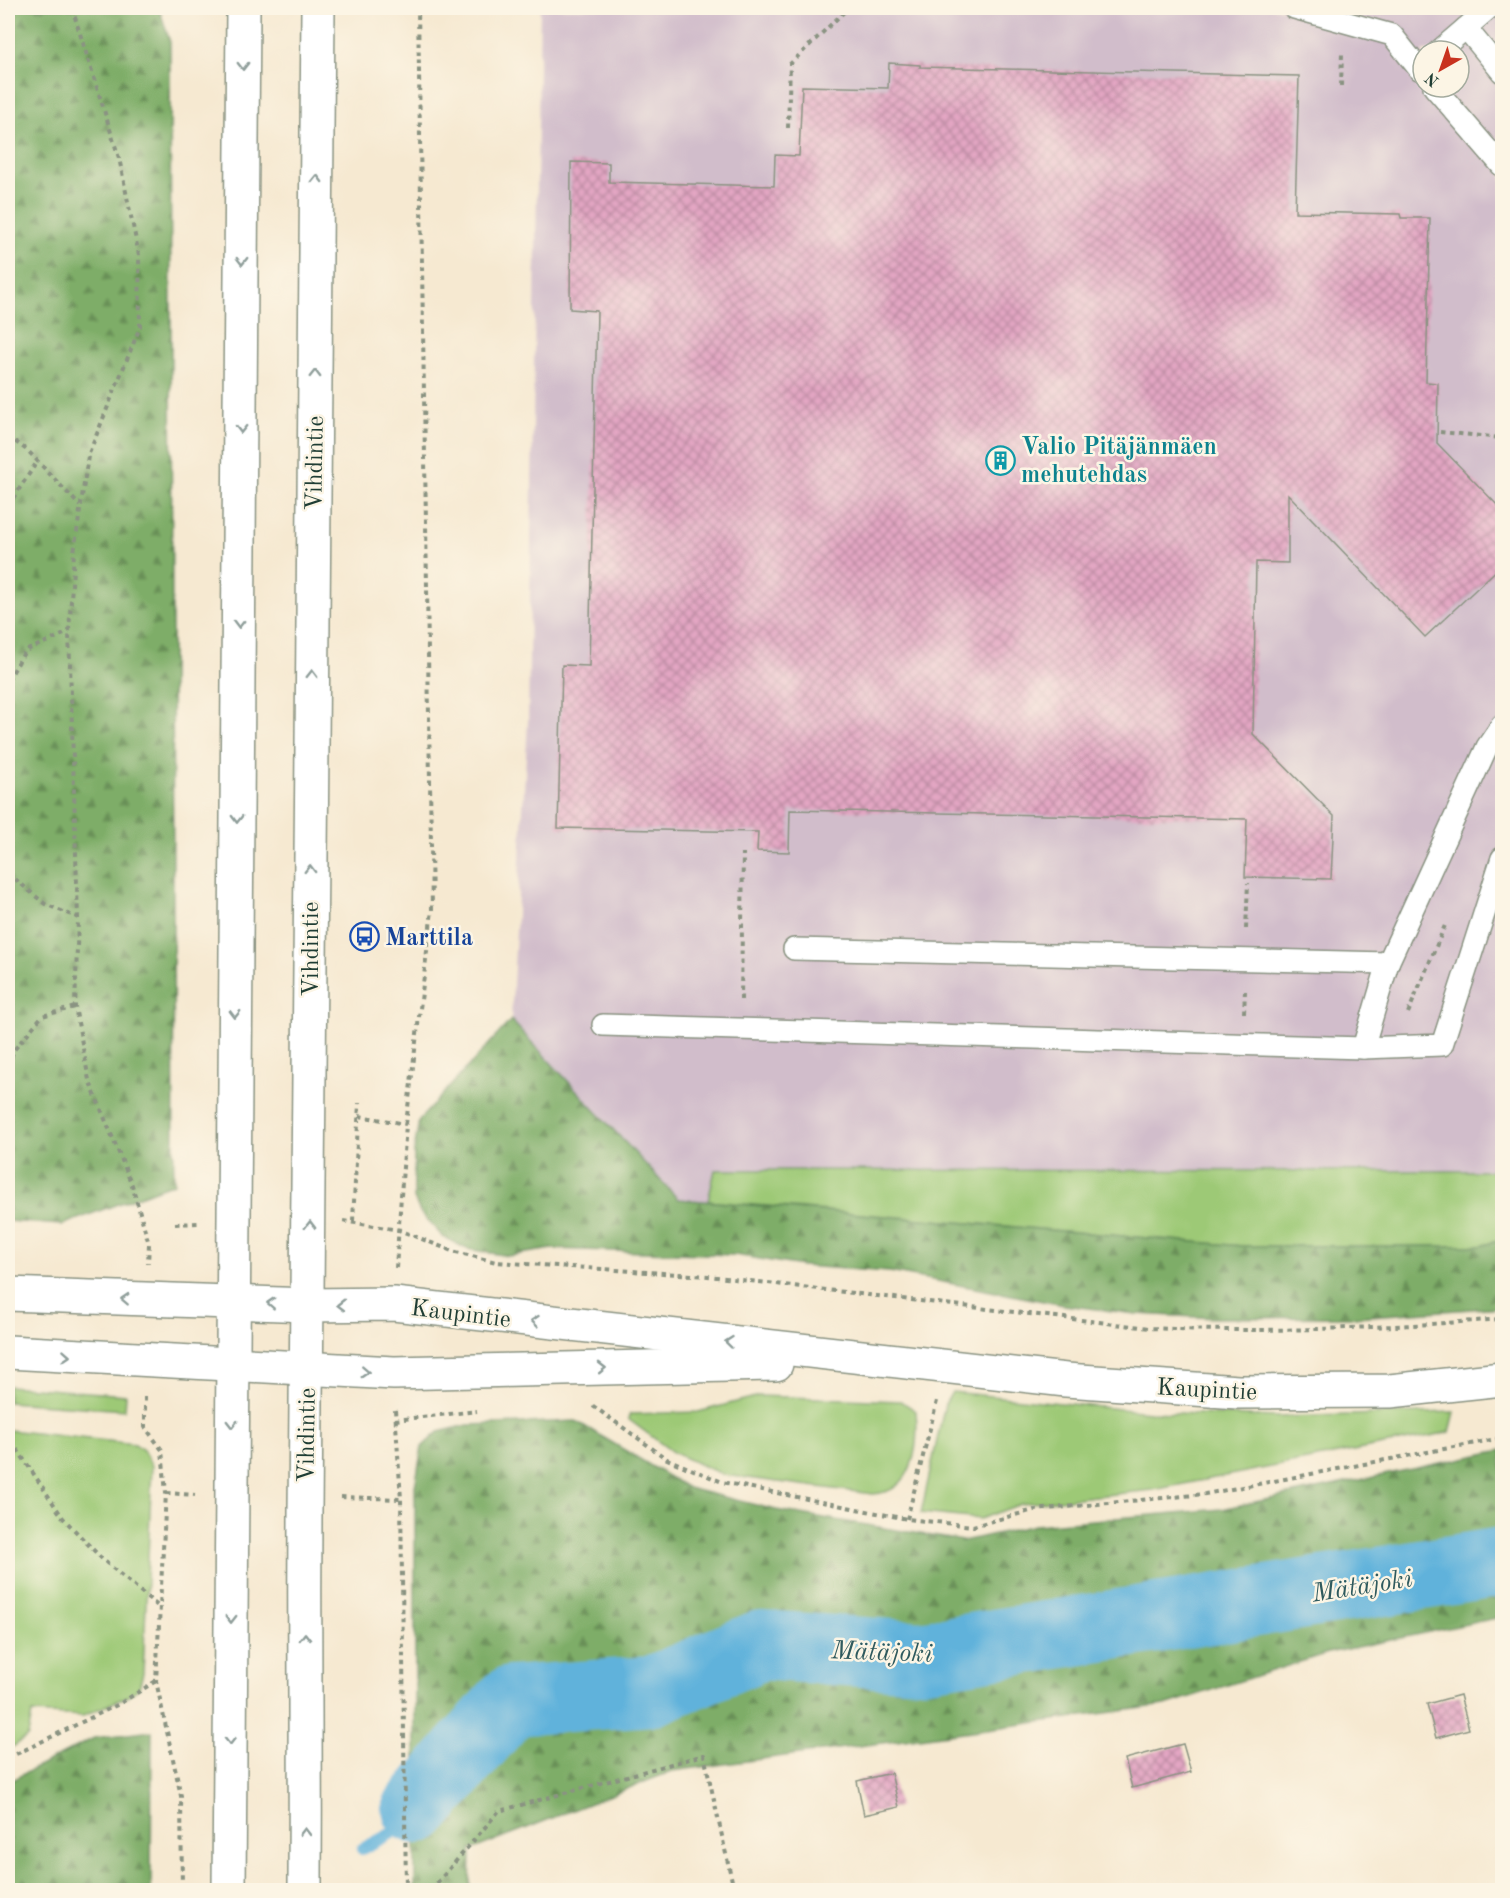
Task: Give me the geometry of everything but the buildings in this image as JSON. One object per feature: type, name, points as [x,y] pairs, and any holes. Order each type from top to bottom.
[{"type":"main road","points":[[229,1890],[243,8]]},
{"type":"main road","name":"Vihdintie","points":[[305,1890],[318,8]]},
{"type":"main road","name":"Kaupintie","points":[[8,1294],[308,1305],[394,1304],[1066,1380],[1238,1392],[1390,1391],[1503,1379]]},
{"type":"main road","name":"Kaupintie","points":[[8,1352],[394,1373],[912,1361]]},
{"type":"lane","points":[[1294,8],[1392,35],[1411,57]]},
{"type":"lane","points":[[1453,39],[1489,8]]},
{"type":"lane","points":[[1466,28],[1503,72]]},
{"type":"lane","points":[[1444,99],[1503,166]]},
{"type":"lane","points":[[1363,1048],[1388,963],[1487,747],[1503,725]]},
{"type":"lane","points":[[603,1025],[1363,1048],[1442,1045],[1503,858]]},
{"type":"lane","points":[[794,949],[1388,963]]},
{"type":"path","points":[[72,8],[119,158],[139,255],[140,327],[88,456],[74,552],[69,632],[78,918],[75,1007],[89,1080],[132,1185],[149,1244]]},
{"type":"path","points":[[399,1230],[406,1125],[432,910],[418,8]]},
{"type":"path","points":[[788,128],[790,64],[848,8]]},
{"type":"path","points":[[1440,432],[1503,438]]},
{"type":"path","points":[[8,436],[38,462],[81,506]]},
{"type":"path","points":[[8,506],[38,462]]},
{"type":"path","points":[[8,680],[25,651],[69,632]]},
{"type":"path","points":[[8,873],[45,904],[78,918]]},
{"type":"path","points":[[8,1066],[14,1050],[42,1016],[75,1007]]},
{"type":"path","points":[[353,1221],[359,1103]]},
{"type":"path","points":[[359,1116],[406,1125]]},
{"type":"path","points":[[338,1221],[353,1221],[399,1230],[452,1251],[496,1262],[708,1276],[1149,1328],[1201,1330],[1382,1328],[1503,1319]]},
{"type":"path","points":[[907,1519],[938,1398]]},
{"type":"path","points":[[593,1406],[667,1459],[722,1482],[907,1519],[973,1526],[1034,1510],[1205,1494],[1503,1438]]},
{"type":"path","points":[[8,1415],[11,1440],[63,1518],[102,1559],[160,1608]]},
{"type":"path","points":[[395,1420],[401,1499],[406,1890]]},
{"type":"path","points":[[145,1428],[162,1450],[166,1493],[156,1682],[181,1796],[182,1890]]},
{"type":"path","points":[[8,1758],[119,1704],[156,1682]]},
{"type":"path","points":[[431,1890],[499,1811],[704,1755],[734,1890]]},
{"type":"shaded area","points":[[540,8],[1502,8],[1502,1240],[1243,1246],[678,1199],[511,1020],[528,721]]},
{"type":"green space","points":[[8,8],[159,8],[170,42],[174,1183],[62,1225],[8,1221]]},
{"type":"green space","points":[[511,1020],[678,1199],[1243,1246],[1480,1246],[1502,1240],[1502,1307],[1354,1317],[1216,1318],[1136,1314],[1064,1305],[890,1272],[802,1266],[735,1255],[552,1249],[508,1256],[467,1249],[443,1237],[420,1212],[414,1198],[414,1151],[419,1120]]},
{"type":"green space","points":[[715,1170],[1502,1171],[1502,1240],[1480,1246],[1243,1246],[708,1201]]},
{"type":"green space","points":[[8,1386],[126,1395],[125,1410],[8,1402]]},
{"type":"green space","points":[[952,1392],[1150,1412],[1277,1417],[1455,1412],[1450,1432],[1153,1490],[1021,1504],[980,1519],[921,1513],[945,1404]]},
{"type":"green space","points":[[759,1396],[901,1401],[916,1411],[917,1424],[915,1452],[906,1476],[898,1485],[887,1491],[873,1494],[724,1475],[674,1453],[628,1419],[630,1414],[698,1412]]},
{"type":"green space","points":[[576,1421],[688,1488],[776,1510],[963,1541],[1035,1525],[1222,1509],[1502,1450],[1502,1617],[1328,1653],[1165,1705],[672,1771],[471,1850],[470,1890],[415,1890],[415,1486],[422,1447],[438,1432],[468,1425]]},
{"type":"green space","points":[[8,1430],[135,1444],[143,1450],[152,1466],[143,1673],[139,1688],[128,1696],[83,1716],[32,1713],[28,1736],[8,1750]]},
{"type":"green space","points":[[152,1731],[151,1890],[8,1890],[8,1782],[94,1738]]},
{"type":"waterway","name":"Mätäjoki","points":[[417,1809],[511,1701],[652,1691],[761,1645],[921,1656],[1502,1562]]},
{"type":"waterway","name":"Mätäjoki","points":[[362,1849],[392,1833],[417,1809]]},
{"type":"place","name":"Valio Pitäjänmäen mehutehdas","points":[[1000,460]]},
{"type":"place","name":"Marttila","points":[[364,937]]}]
